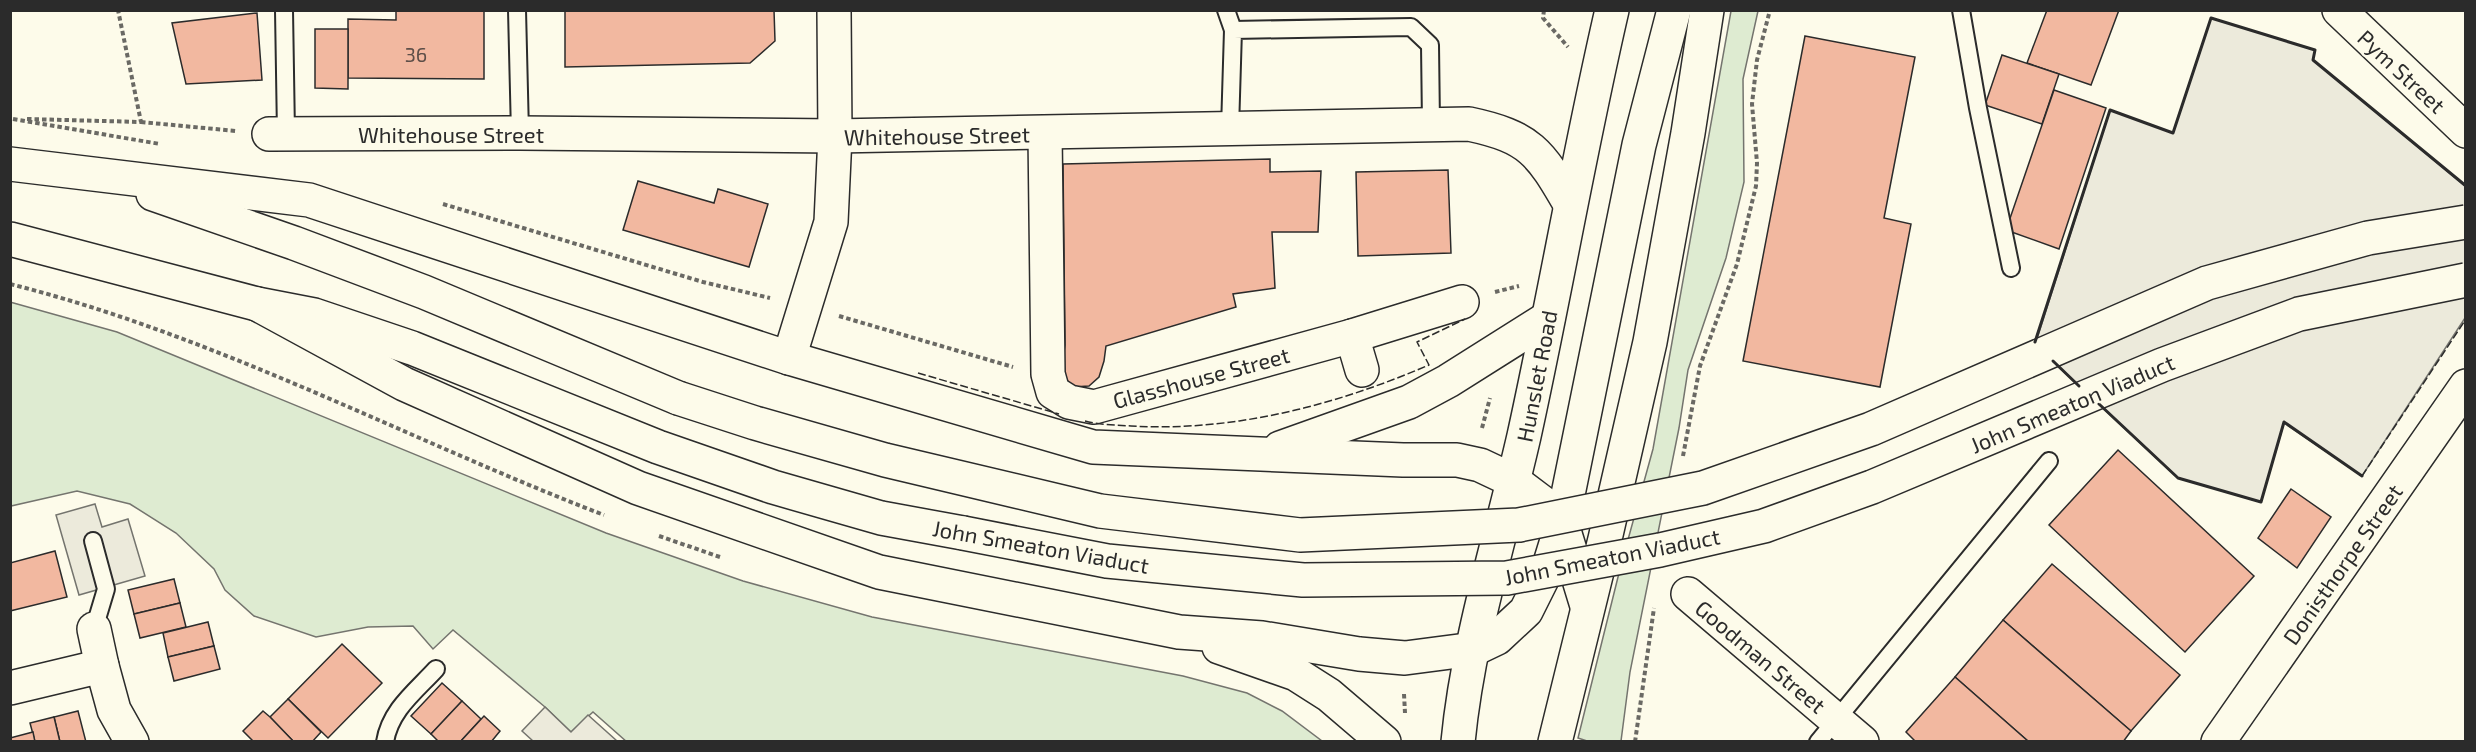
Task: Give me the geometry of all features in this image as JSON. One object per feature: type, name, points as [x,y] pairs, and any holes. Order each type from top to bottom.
[{"type":"main road","points":[[789,358],[831,222],[835,136],[834,10]]},
{"type":"main road","name":"Hunslet Road","points":[[1458,741],[1461,710],[1514,481],[1590,106],[1612,10]]},
{"type":"main road","points":[[10,239],[257,304],[404,384],[638,488],[879,572],[1179,632],[1262,638],[1359,654],[1405,658],[1474,649],[1497,638],[1526,611],[1550,563],[1562,524],[1639,145],[1674,10]]},
{"type":"main road","points":[[1555,741],[1605,539],[1650,342],[1688,133],[1707,10]]},
{"type":"main road","name":"Pym Street","points":[[2339,10],[2466,131]]},
{"type":"main road","name":"Whitehouse Street","points":[[278,134],[520,133],[835,136],[1469,124],[1500,131],[1535,150],[1549,167],[1570,204]]},
{"type":"main road","name":"Glasshouse Street","points":[[1045,133],[1048,374],[1053,392],[1069,402],[1094,407],[1352,336],[1462,302]]},
{"type":"main road","points":[[10,164],[309,200],[789,358],[1093,447],[1403,460],[1457,460],[1480,465],[1514,481],[1543,503],[1562,524],[1587,606]]},
{"type":"main road","name":"John Smeaton Viaduct","points":[[89,172],[294,243],[424,292],[678,398],[755,423],[885,460],[1100,511],[1300,535],[1519,525],[1703,488],[1871,429],[2207,282],[2368,238],[2466,222]]},
{"type":"main road","name":"John Smeaton Viaduct","points":[[257,304],[314,315],[412,348],[658,447],[773,487],[881,518],[1107,561],[1303,580],[1507,578],[1660,550],[1764,526],[1872,487],[2162,365],[2299,314],[2466,280]]},
{"type":"main road","points":[[1262,454],[1409,402],[1448,381],[1548,318]]},
{"type":"main road","points":[[1352,336],[1362,370]]},
{"type":"main road","name":"Donisthorpe Street","points":[[2218,741],[2466,386]]},
{"type":"main road","name":"Goodman Street","points":[[1688,594],[1828,731],[1862,741]]},
{"type":"main road","points":[[94,629],[114,710],[132,741]]},
{"type":"main road","points":[[1179,632],[1296,674],[1329,695],[1384,741]]},
{"type":"main road","points":[[10,688],[102,666]]},
{"type":"lane","points":[[278,134],[284,10]]},
{"type":"lane","points":[[517,10],[520,133]]},
{"type":"lane","points":[[1226,10],[1233,30],[1230,129]]},
{"type":"lane","points":[[1961,10],[1978,108],[2011,268]]},
{"type":"lane","points":[[1233,30],[1411,27],[1430,45],[1431,124]]},
{"type":"lane","points":[[1828,731],[2049,461]]},
{"type":"lane","points":[[93,541],[106,589],[94,629]]},
{"type":"lane","points":[[385,741],[387,730],[397,710],[436,669]]},
{"type":"path","points":[[118,10],[141,122]]},
{"type":"path","points":[[1543,18],[1544,10]]},
{"type":"path","points":[[1691,414],[1700,366],[1737,264],[1756,186],[1757,163],[1752,104],[1757,60],[1770,10]]},
{"type":"path","points":[[10,118],[141,122],[278,134]]},
{"type":"green space","points":[[1731,11],[1758,11],[1743,79],[1744,182],[1726,258],[1688,370],[1679,428],[1630,672],[1621,741],[1587,741],[1578,738],[1621,565],[1653,449]]},
{"type":"green space","points":[[10,302],[117,332],[606,533],[743,581],[872,617],[1183,676],[1247,693],[1282,711],[1322,741],[627,742],[593,712],[571,732],[545,707],[453,630],[433,649],[413,626],[368,627],[316,637],[254,616],[225,590],[214,569],[176,533],[130,504],[77,491],[11,506]]},
{"type":"shaded area","points":[[2211,18],[2315,50],[2313,60],[2465,186],[2465,318],[2362,476],[2284,423],[2261,502],[2178,478],[2035,345],[2110,110],[2173,133]]},
{"type":"shaded area","points":[[95,504],[102,527],[128,519],[145,576],[79,595],[56,515]]},
{"type":"shaded area","points":[[545,707],[571,732],[588,715],[617,741],[533,741],[522,731]]},
{"type":"building","points":[[396,10],[484,10],[484,79],[348,78],[348,19],[396,20]]},
{"type":"building","points":[[565,10],[774,10],[775,41],[750,63],[565,67]]},
{"type":"building","points":[[2047,10],[2119,10],[2091,85],[2027,63]]},
{"type":"building","points":[[257,13],[262,80],[186,84],[172,23]]},
{"type":"building","points":[[315,29],[348,29],[348,89],[315,88]]},
{"type":"building","points":[[1805,36],[1915,57],[1884,218],[1911,224],[1880,387],[1743,361]]},
{"type":"building","points":[[2002,55],[2059,74],[2042,124],[1985,105]]},
{"type":"building","points":[[2054,90],[2106,108],[2059,249],[2006,230]]},
{"type":"building","points":[[1270,159],[1270,172],[1321,171],[1318,232],[1272,232],[1275,288],[1233,294],[1236,307],[1106,346],[1099,377],[1089,386],[1073,387],[1064,377],[1063,360],[1065,345],[1063,164]]},
{"type":"building","points":[[1448,170],[1451,253],[1358,256],[1356,172]]},
{"type":"building","points":[[638,181],[714,203],[718,189],[768,204],[749,267],[623,230]]},
{"type":"building","points":[[2118,450],[2254,576],[2185,652],[2049,525]]},
{"type":"building","points":[[2291,489],[2331,517],[2297,568],[2258,538]]},
{"type":"building","points":[[55,551],[67,597],[10,611],[10,563]]},
{"type":"building","points":[[2052,564],[2180,675],[2131,731],[2003,620]]},
{"type":"building","points":[[174,579],[180,603],[134,614],[128,590]]},
{"type":"building","points":[[180,603],[186,627],[140,638],[134,614]]},
{"type":"building","points":[[2003,620],[2131,731],[2123,742],[2029,742],[1955,677]]},
{"type":"building","points":[[208,622],[214,646],[168,657],[163,633]]},
{"type":"building","points":[[342,644],[382,683],[328,738],[288,699]]},
{"type":"building","points":[[214,646],[220,669],[174,681],[168,657]]},
{"type":"building","points":[[1955,677],[2029,742],[1916,742],[1906,732]]},
{"type":"building","points":[[442,683],[462,701],[431,734],[411,716]]},
{"type":"building","points":[[288,699],[321,732],[312,742],[294,742],[270,717]]},
{"type":"building","points":[[462,701],[481,719],[460,742],[439,742],[431,734]]},
{"type":"building","points":[[78,711],[86,742],[60,742],[54,717]]},
{"type":"building","points":[[263,711],[294,742],[254,742],[243,731]]},
{"type":"building","points":[[484,716],[500,731],[491,742],[460,742]]},
{"type":"building","points":[[54,717],[60,742],[35,742],[30,723]]},
{"type":"building","points":[[33,732],[35,742],[11,742],[10,738]]},
{"type":"fence","points":[[1085,421],[1170,427],[1208,425],[1284,413],[1358,392],[1429,365],[1417,342],[1465,319]]},
{"type":"fence","points":[[2362,476],[2466,319]]},
{"type":"fence","points":[[918,373],[1059,414]]},
{"type":"wall","points":[[2035,342],[2110,110],[2173,133],[2211,18],[2315,50],[2313,60],[2466,186]]},
{"type":"wall","points":[[2053,361],[2079,386]]},
{"type":"wall","points":[[2099,404],[2178,478],[2261,502],[2284,422],[2362,476]]}]
